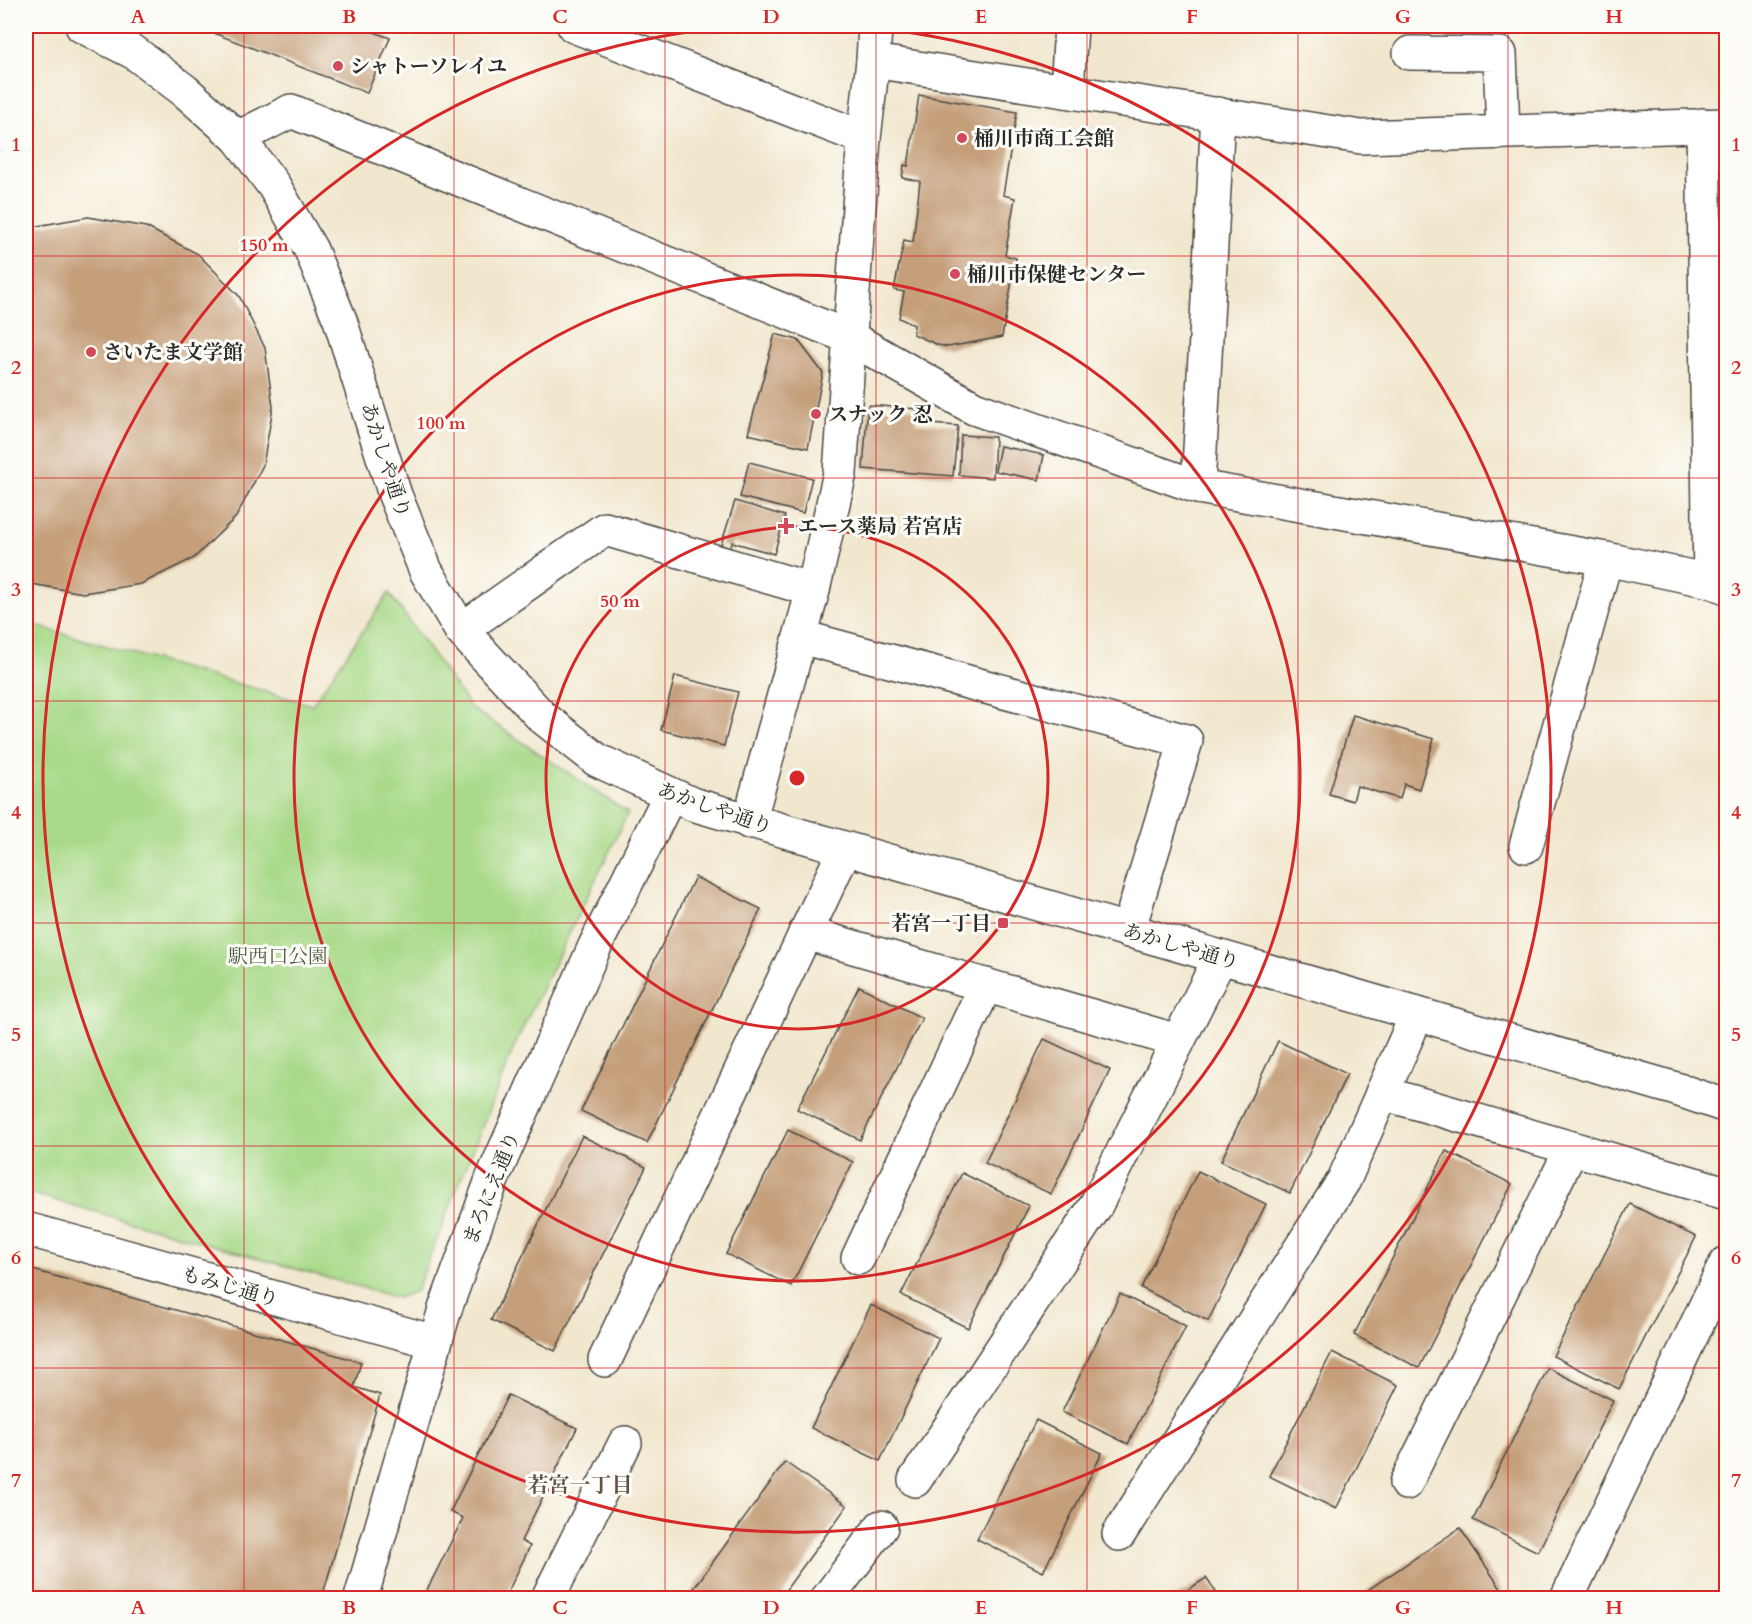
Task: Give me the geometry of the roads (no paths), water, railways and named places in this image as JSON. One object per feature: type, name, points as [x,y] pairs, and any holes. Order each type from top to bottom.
[{"type":"street","name":"あかしや通り","points":[[82,26],[135,53],[185,90],[238,138],[274,186],[311,250],[340,321],[395,495],[426,571],[461,630],[540,717],[597,760],[692,804],[750,822],[1673,1088],[1726,1106]]},
{"type":"street","points":[[574,26],[864,138]]},
{"type":"street","points":[[750,822],[801,637],[840,473],[864,138],[875,26]]},
{"type":"street","points":[[1067,91],[1071,26]]},
{"type":"street","points":[[1410,53],[1500,54],[1503,132]]},
{"type":"street","points":[[238,138],[291,111],[849,337],[974,408],[1198,487],[1606,559],[1718,584],[1715,125],[1361,137],[873,61]]},
{"type":"street","points":[[1198,487],[1218,114]]},
{"type":"street","points":[[461,630],[605,529],[813,590]]},
{"type":"street","points":[[1526,846],[1606,559]]},
{"type":"street","points":[[801,637],[1186,741],[1128,931]]},
{"type":"street","name":"まろにえ通り","points":[[361,1599],[435,1342],[493,1177],[595,946],[670,795]]},
{"type":"street","points":[[605,1360],[844,849]]},
{"type":"street","points":[[805,933],[1178,1041]]},
{"type":"street","points":[[915,1480],[1095,1207],[1220,958]]},
{"type":"street","points":[[858,1258],[986,985]]},
{"type":"street","points":[[1119,1534],[1344,1180],[1417,1014]]},
{"type":"street","points":[[1382,1093],[1726,1193]]},
{"type":"street","points":[[1406,1483],[1572,1148]]},
{"type":"street","name":"もみじ通り","points":[[26,1229],[435,1342]]},
{"type":"street","points":[[1567,1599],[1726,1263]]},
{"type":"street","points":[[552,1597],[626,1443]]},
{"type":"street","points":[[828,1599],[881,1527]]},
{"type":"place","name":"シャトーソレイユ","points":[[338,66]]},
{"type":"place","name":"桶川市商工会館","points":[[962,138]]},
{"type":"place","name":"桶川市保健センター","points":[[955,274]]},
{"type":"place","name":"さいたま文学館","points":[[91,352]]},
{"type":"place","name":"スナック 忍","points":[[816,414]]},
{"type":"place","name":"エース薬局 若宮店","points":[[786,526]]},
{"type":"place","name":"若宮一丁目","points":[[1003,923]]},
{"type":"district","name":"若宮一丁目","points":[[580,1485]]},
{"type":"park label","name":"駅西口公園","points":[[278,956]]}]
